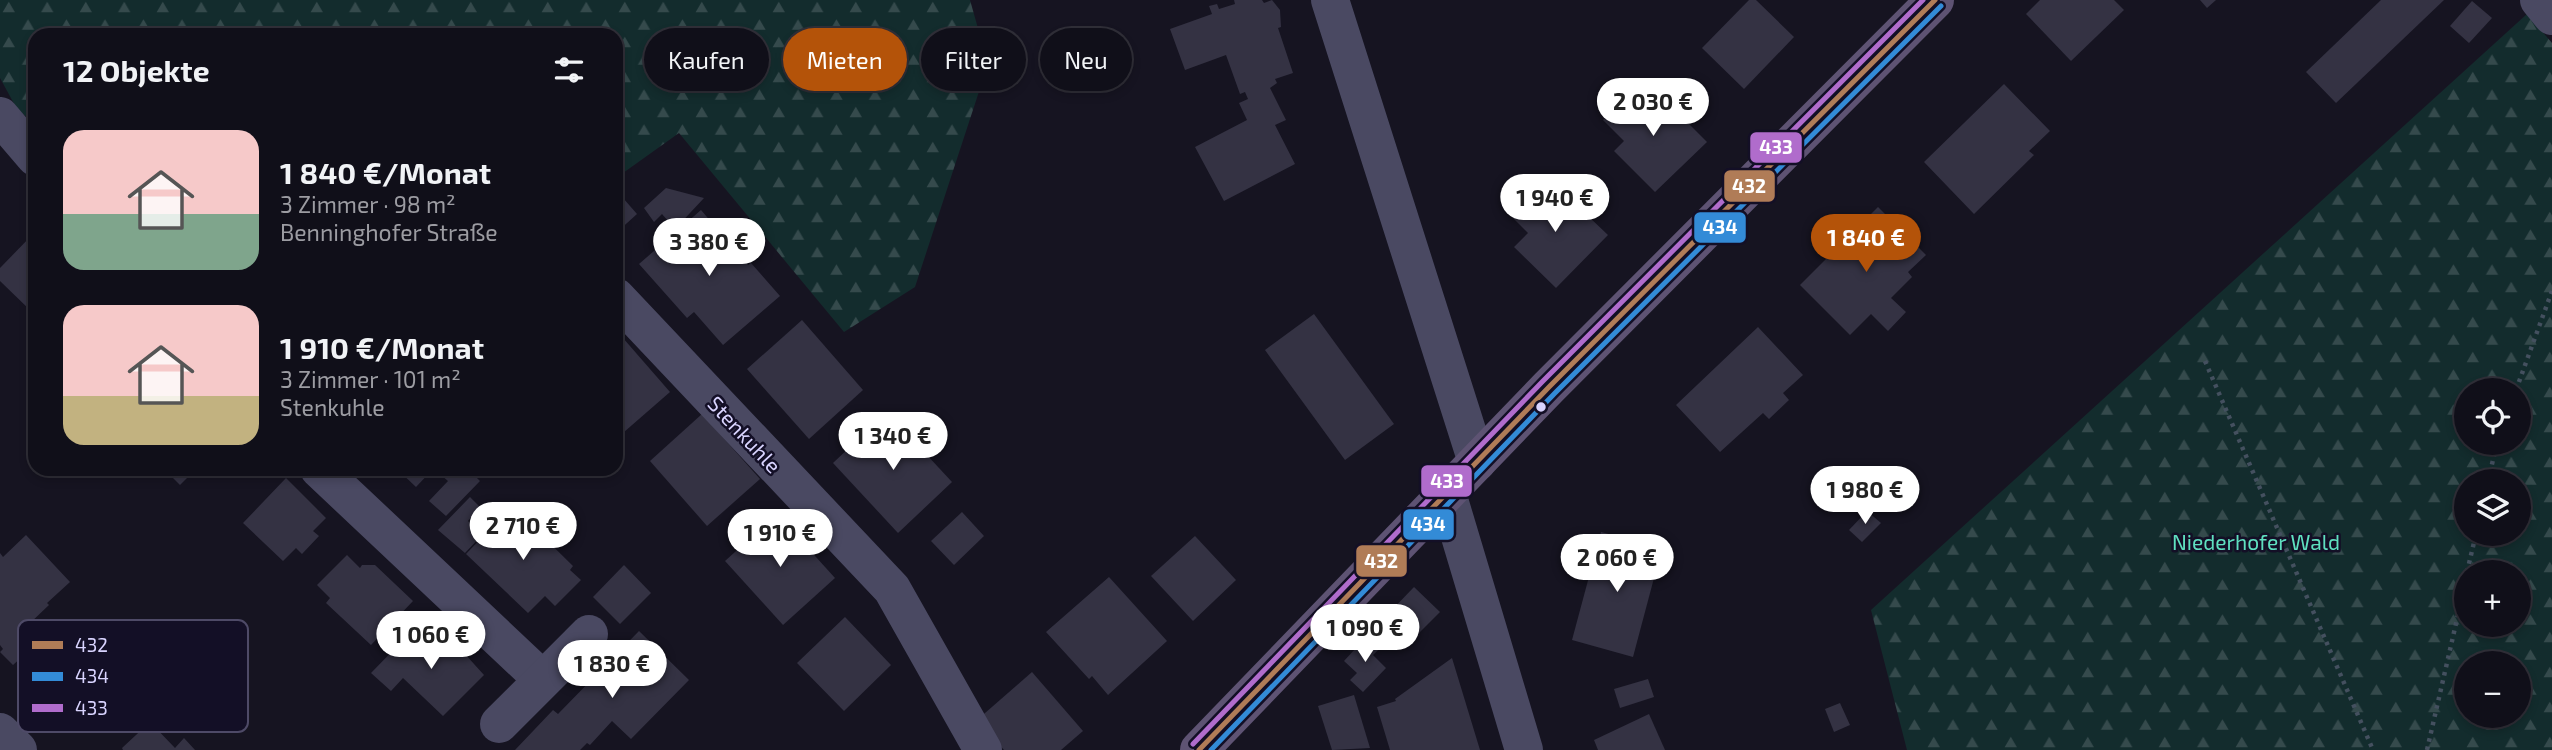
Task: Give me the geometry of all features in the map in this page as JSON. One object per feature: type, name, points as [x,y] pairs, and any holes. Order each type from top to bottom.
[{"type":"main road","points":[[1199,750],[1477,462],[1935,0]]},
{"type":"street","points":[[1330,0],[1477,462]]},
{"type":"street","points":[[2539,0],[2552,16]]},
{"type":"street","points":[[0,116],[28,149]]},
{"type":"street","name":"Stenkuhle","points":[[623,304],[892,589],[983,750]]},
{"type":"street","points":[[325,476],[542,679]]},
{"type":"street","points":[[1447,493],[1524,750]]},
{"type":"street","points":[[499,724],[589,634]]},
{"type":"street","points":[[0,732],[18,750]]},
{"type":"path","points":[[2520,378],[2552,291]]},
{"type":"path","points":[[2205,361],[2373,750]]},
{"type":"path","points":[[2427,750],[2454,632]]},
{"type":"green space","points":[[0,0],[970,0],[978,28],[921,28],[921,91],[979,91],[915,287],[844,332],[679,133],[623,173],[623,28],[28,28],[28,118],[17,109],[0,78]]},
{"type":"green space","name":"Niederhofer Wald","points":[[2527,14],[2552,43],[2552,750],[1907,750],[1871,610]]},
{"type":"building","points":[[1234,0],[1262,0],[1264,3],[1272,0],[1280,10],[1281,27],[1278,28],[1293,73],[1275,79],[1277,83],[1270,88],[1286,120],[1275,125],[1295,164],[1224,201],[1195,147],[1247,120],[1239,103],[1248,99],[1245,92],[1240,94],[1226,55],[1185,70],[1170,29],[1212,14],[1209,6],[1217,4],[1219,9],[1235,4]]},
{"type":"building","points":[[1749,0],[1756,0],[1794,37],[1744,89],[1702,48]]},
{"type":"building","points":[[2040,0],[2114,0],[2124,10],[2071,61],[2026,14]]},
{"type":"building","points":[[2200,0],[2216,0],[2207,8]]},
{"type":"building","points":[[2381,0],[2444,0],[2336,103],[2306,72]]},
{"type":"building","points":[[2472,1],[2492,18],[2469,43],[2450,26]]},
{"type":"building","points":[[2004,84],[2050,131],[2029,151],[2034,155],[1974,214],[1924,162]]},
{"type":"building","points":[[1637,86],[1658,107],[1665,100],[1707,142],[1655,192],[1614,151],[1624,141],[1603,120]]},
{"type":"building","points":[[1539,181],[1559,202],[1566,195],[1608,235],[1556,288],[1514,247],[1528,233],[1508,213]]},
{"type":"building","points":[[666,188],[704,198],[675,229],[662,214],[654,222],[644,208]]},
{"type":"building","points":[[623,198],[637,214],[623,227]]},
{"type":"building","points":[[1878,207],[1926,255],[1908,272],[1912,277],[1891,298],[1906,312],[1888,331],[1871,314],[1850,335],[1800,285]]},
{"type":"building","points":[[701,210],[748,265],[751,263],[780,296],[723,345],[694,312],[687,318],[639,264]]},
{"type":"building","points":[[28,239],[28,308],[0,281],[0,268]]},
{"type":"building","points":[[1314,314],[1394,424],[1345,460],[1265,350]]},
{"type":"building","points":[[802,320],[863,390],[809,439],[747,369]]},
{"type":"building","points":[[1758,327],[1803,375],[1783,393],[1789,400],[1769,419],[1763,413],[1720,452],[1676,405]]},
{"type":"building","points":[[623,338],[670,392],[623,433]]},
{"type":"building","points":[[887,412],[952,482],[898,533],[833,463]]},
{"type":"building","points":[[702,414],[760,479],[707,526],[650,461]]},
{"type":"building","points":[[171,476],[189,476],[180,485]]},
{"type":"building","points":[[404,476],[426,476],[416,487]]},
{"type":"building","points":[[442,476],[475,476],[480,481],[446,516],[429,501],[448,481]]},
{"type":"building","points":[[286,478],[326,518],[313,531],[319,536],[302,554],[296,548],[283,561],[243,523]]},
{"type":"building","points":[[470,497],[480,507],[468,521],[482,535],[465,553],[438,530]]},
{"type":"building","points":[[512,506],[573,566],[570,570],[581,580],[555,606],[545,596],[528,613],[466,554]]},
{"type":"building","points":[[1867,511],[1881,523],[1862,542],[1849,530]]},
{"type":"building","points":[[962,512],[984,536],[954,565],[931,541]]},
{"type":"building","points":[[777,514],[835,578],[783,625],[725,561]]},
{"type":"building","points":[[1601,532],[1662,548],[1633,657],[1572,640]]},
{"type":"building","points":[[26,535],[70,582],[33,620],[18,620],[18,660],[13,665],[0,652],[3,649],[0,645],[0,553],[3,557]]},
{"type":"building","points":[[1195,536],[1236,580],[1193,621],[1151,576]]},
{"type":"building","points":[[347,555],[360,568],[362,565],[375,565],[413,601],[371,645],[326,603],[330,598],[317,585]]},
{"type":"building","points":[[624,565],[651,593],[620,624],[593,597]]},
{"type":"building","points":[[1109,577],[1167,641],[1108,695],[1092,676],[1089,679],[1046,632]]},
{"type":"building","points":[[1414,587],[1440,612],[1416,636],[1390,612]]},
{"type":"building","points":[[845,617],[891,665],[844,711],[797,663]]},
{"type":"building","points":[[639,631],[689,680],[631,739],[612,721],[590,745],[587,743],[580,750],[515,750],[553,710],[558,714]]},
{"type":"building","points":[[445,632],[484,675],[443,716],[403,678],[391,691],[371,673],[410,633],[428,650]]},
{"type":"building","points":[[1367,636],[1380,648],[1373,655],[1386,668],[1363,692],[1350,680],[1357,673],[1344,661]]},
{"type":"building","points":[[1452,658],[1480,750],[1390,750],[1377,707],[1396,701],[1395,699]]},
{"type":"building","points":[[1032,672],[1083,731],[1061,750],[1004,750],[977,720]]},
{"type":"building","points":[[1648,679],[1654,697],[1620,708],[1614,689]]},
{"type":"building","points":[[1354,695],[1370,748],[1332,750],[1318,706]]},
{"type":"building","points":[[1840,703],[1850,725],[1834,732],[1825,709]]},
{"type":"building","points":[[1649,714],[1665,750],[1598,750],[1594,740]]},
{"type":"building","points":[[139,732],[160,732],[175,748],[184,738],[195,750],[123,750]]},
{"type":"transit line","name":"433","points":[[1193,744],[1543,381],[1923,0]]},
{"type":"transit line","name":"432","points":[[1199,750],[1549,387],[1935,0]]},
{"type":"transit line","name":"434","points":[[1211,750],[1555,393],[1941,6]]}]
